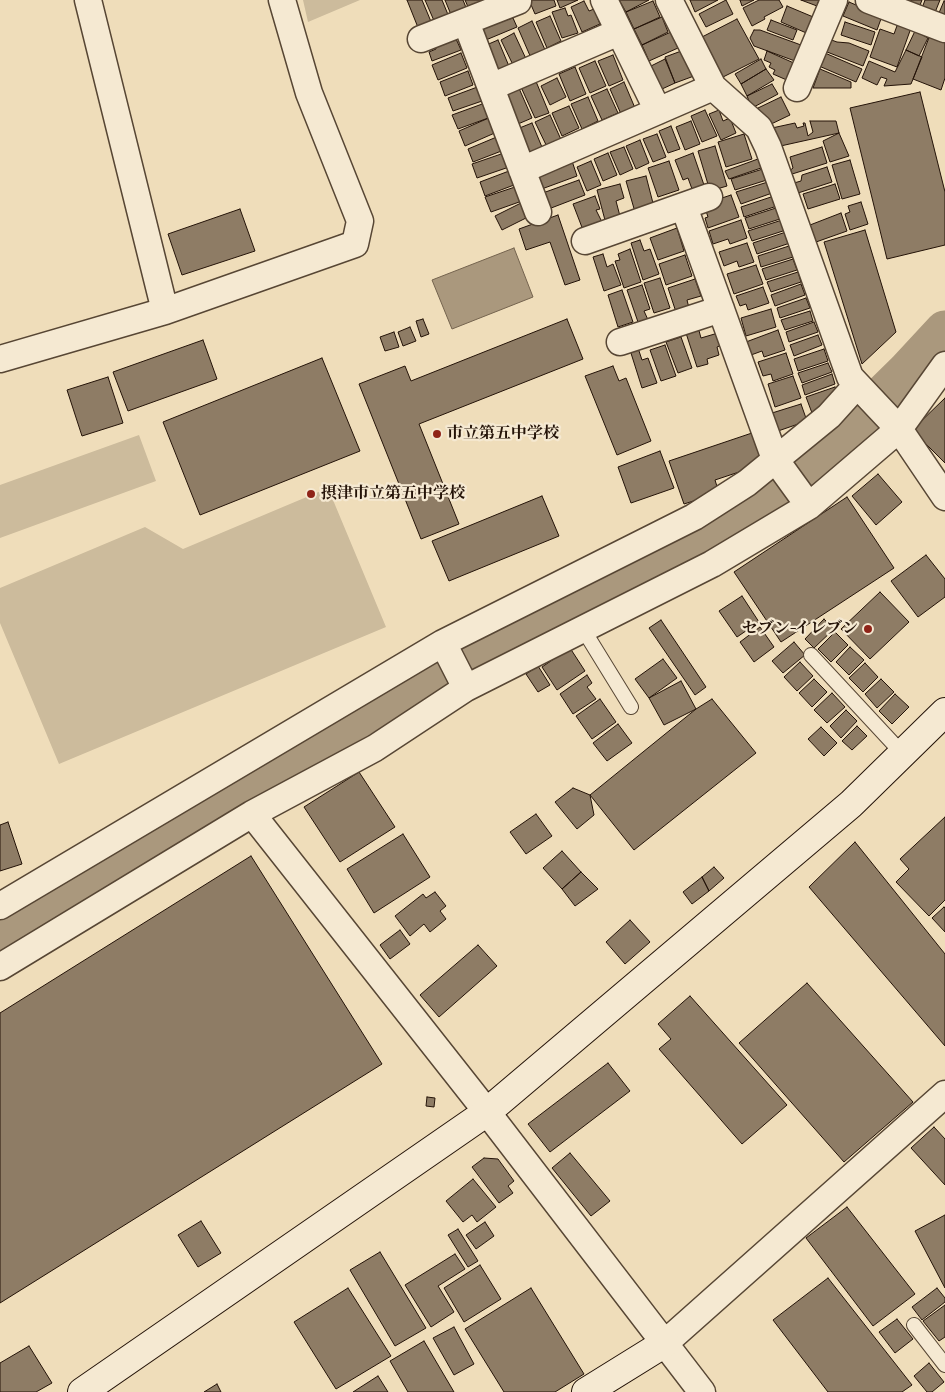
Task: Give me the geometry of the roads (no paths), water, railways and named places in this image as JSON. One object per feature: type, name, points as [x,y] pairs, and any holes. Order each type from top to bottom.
[{"type":"street","points":[[88,0],[165,311]]},
{"type":"street","points":[[0,359],[165,311],[355,244],[360,221],[309,93],[282,0]]},
{"type":"street","points":[[604,0],[658,112]]},
{"type":"street","points":[[669,0],[714,87],[758,128],[768,147],[850,378],[891,421],[945,497]]},
{"type":"street","points":[[797,88],[834,0]]},
{"type":"street","points":[[869,0],[945,29]]},
{"type":"street","points":[[421,39],[466,22],[520,6]]},
{"type":"street","points":[[466,22],[538,212]]},
{"type":"street","points":[[490,87],[619,32]]},
{"type":"street","points":[[522,170],[714,87]]},
{"type":"street","points":[[585,241],[709,198]]},
{"type":"street","points":[[684,207],[775,458],[809,506]]},
{"type":"street","points":[[620,342],[721,309]]},
{"type":"street","points":[[0,967],[252,814],[375,748],[466,688],[712,564],[809,506],[945,365]]},
{"type":"street","points":[[0,906],[443,643],[694,517],[747,483],[860,388]]},
{"type":"street","points":[[443,643],[466,688]]},
{"type":"street","points":[[82,1392],[487,1112],[843,810],[945,712]]},
{"type":"street","points":[[252,814],[487,1112],[702,1392]]},
{"type":"street","points":[[586,1392],[665,1343],[945,1094]]},
{"type":"lane","points":[[583,629],[630,707]]},
{"type":"lane","points":[[811,655],[902,753]]},
{"type":"lane","points":[[914,1325],[945,1365]]},
{"type":"waterway","points":[[0,931],[227,793],[477,649],[692,541],[775,491],[855,423],[907,372],[945,331]]},
{"type":"place","name":"市立第五中学校","points":[[437,434]]},
{"type":"place","name":"摂津市立第五中学校","points":[[311,494]]},
{"type":"place","name":"セブン-イレブン","points":[[868,629]]}]
